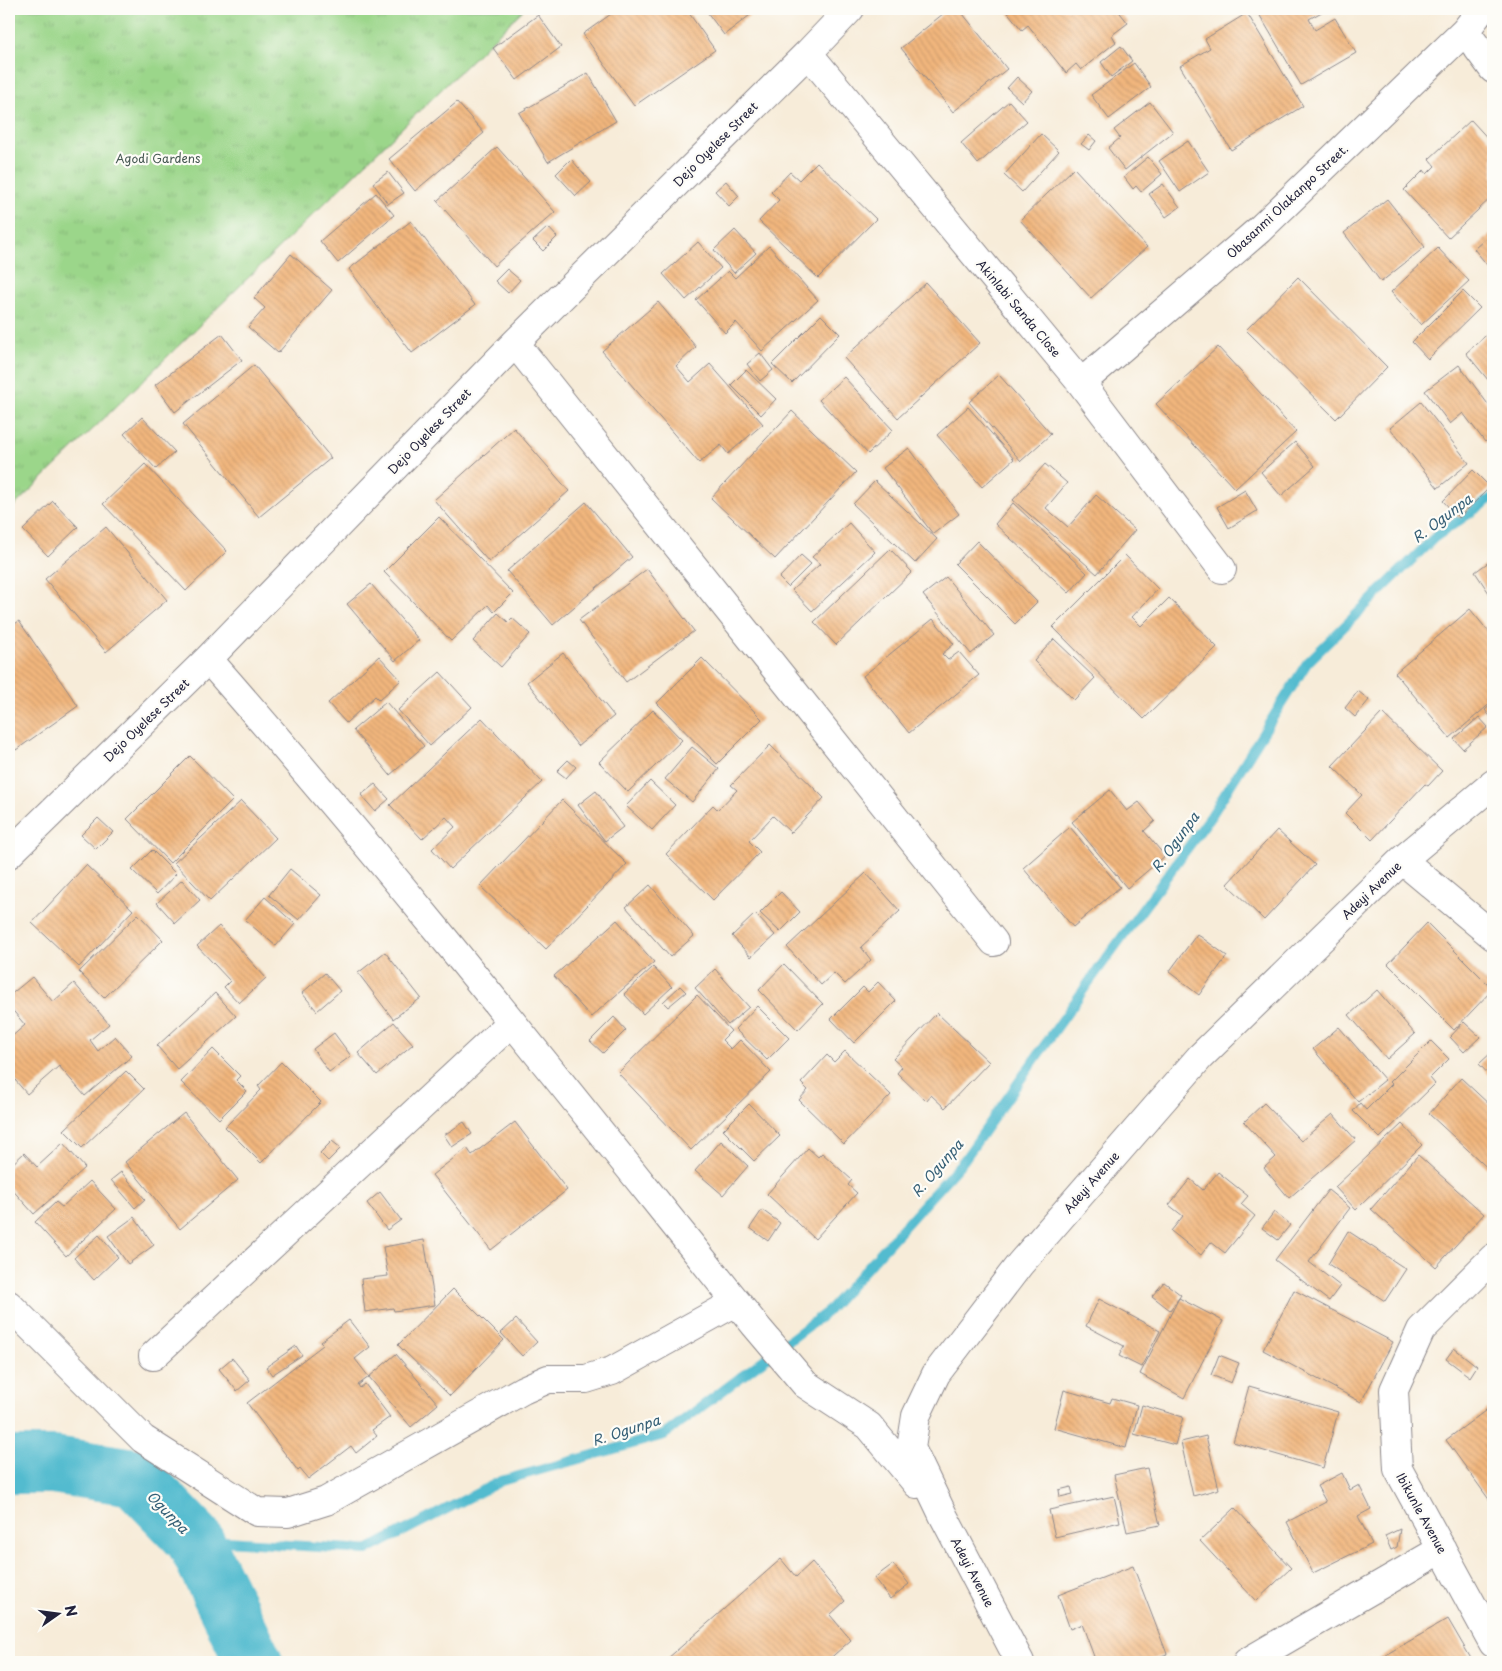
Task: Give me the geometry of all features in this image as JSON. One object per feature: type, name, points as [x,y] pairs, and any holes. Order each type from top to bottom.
[{"type":"street","name":"Dejo Oyelese Street","points":[[9,854],[208,659],[515,343],[808,53],[850,9]]},
{"type":"street","name":"Obasanmi Olakanpo Street.","points":[[1081,383],[1259,230],[1464,32],[1482,9]]},
{"type":"street","points":[[1464,32],[1493,69]]},
{"type":"street","name":"Akinlabi Sanda Close","points":[[808,53],[1081,383],[1222,569]]},
{"type":"street","points":[[515,343],[994,942]]},
{"type":"street","points":[[208,659],[293,755],[512,1022],[736,1302],[805,1384],[869,1426],[943,1515]]},
{"type":"street","name":"Adeyi Avenue","points":[[1020,1662],[943,1515],[911,1448],[916,1416],[936,1374],[1020,1264],[1200,1057],[1402,860],[1493,784]]},
{"type":"street","points":[[1402,860],[1493,936]]},
{"type":"street","points":[[154,1356],[512,1022]]},
{"type":"street","name":"Ibikunle Avenue","points":[[1493,1258],[1421,1330],[1394,1390],[1398,1469],[1493,1643]]},
{"type":"street","points":[[9,1305],[142,1439],[257,1512],[288,1513],[326,1501],[523,1390],[548,1379],[586,1378],[612,1371],[736,1302]]},
{"type":"street","points":[[1247,1662],[1442,1549]]},
{"type":"green space","name":"Agodi Gardens","points":[[9,9],[524,9],[9,511]]},
{"type":"building","points":[[618,9],[686,9],[715,50],[634,106],[583,34]]},
{"type":"building","points":[[711,9],[758,9],[724,35],[707,12]]},
{"type":"building","points":[[949,9],[959,9],[1007,69],[953,112],[901,48]]},
{"type":"building","points":[[1005,9],[1117,9],[1128,23],[1112,35],[1116,42],[1081,70],[1076,64],[1066,73],[1028,25],[1022,30]]},
{"type":"building","points":[[1256,9],[1327,9],[1309,19],[1315,30],[1335,18],[1356,53],[1301,85]]},
{"type":"building","points":[[1247,13],[1303,106],[1231,150],[1180,66],[1210,48],[1205,39]]},
{"type":"building","points":[[538,15],[561,47],[517,80],[493,48]]},
{"type":"building","points":[[1121,46],[1132,61],[1111,77],[1101,62]]},
{"type":"building","points":[[1134,63],[1151,87],[1109,119],[1091,95]]},
{"type":"building","points":[[588,73],[616,121],[548,162],[519,113]]},
{"type":"building","points":[[1017,77],[1032,91],[1022,102],[1007,88]]},
{"type":"building","points":[[1009,101],[1027,121],[978,164],[961,143]]},
{"type":"building","points":[[457,102],[484,133],[415,191],[389,159]]},
{"type":"building","points":[[1150,102],[1173,132],[1125,170],[1108,148],[1120,138],[1114,130]]},
{"type":"building","points":[[1471,120],[1493,144],[1493,196],[1448,238],[1404,190],[1424,170],[1427,174],[1435,166],[1429,159]]},
{"type":"building","points":[[1041,134],[1059,151],[1022,192],[1004,175]]},
{"type":"building","points":[[1089,135],[1096,141],[1089,150],[1081,144]]},
{"type":"building","points":[[1188,141],[1209,172],[1180,192],[1159,161]]},
{"type":"building","points":[[497,147],[555,212],[494,266],[437,201]]},
{"type":"building","points":[[1148,157],[1162,174],[1141,192],[1136,186],[1133,189],[1124,177]]},
{"type":"building","points":[[571,159],[591,182],[576,196],[556,174]]},
{"type":"building","points":[[817,162],[876,219],[818,278],[759,221],[779,200],[771,192],[790,172],[799,180]]},
{"type":"building","points":[[1074,168],[1147,247],[1091,298],[1020,220]]},
{"type":"building","points":[[388,172],[404,193],[388,204],[373,183]]},
{"type":"building","points":[[726,181],[739,196],[729,206],[715,191]]},
{"type":"building","points":[[1163,184],[1180,207],[1166,217],[1149,194]]},
{"type":"building","points":[[376,193],[394,215],[338,263],[320,241]]},
{"type":"building","points":[[1387,199],[1425,247],[1381,282],[1344,233]]},
{"type":"building","points":[[411,221],[475,305],[412,353],[349,269]]},
{"type":"building","points":[[548,227],[557,237],[543,251],[533,241]]},
{"type":"building","points":[[735,230],[756,253],[734,273],[714,250]]},
{"type":"building","points":[[1493,232],[1493,272],[1474,249]]},
{"type":"building","points":[[698,242],[721,268],[686,300],[663,274]]},
{"type":"building","points":[[769,246],[818,300],[762,351],[736,322],[725,333],[696,300],[728,271],[735,278]]},
{"type":"building","points":[[1438,248],[1469,281],[1421,325],[1391,292]]},
{"type":"building","points":[[291,254],[332,290],[278,353],[248,327],[265,308],[254,298]]},
{"type":"building","points":[[507,269],[520,280],[508,293],[495,281]]},
{"type":"building","points":[[1298,277],[1387,367],[1336,419],[1246,330]]},
{"type":"building","points":[[926,283],[980,343],[898,418],[844,358]]},
{"type":"building","points":[[1463,291],[1480,308],[1428,359],[1412,342]]},
{"type":"building","points":[[658,302],[696,347],[676,366],[690,382],[710,364],[763,424],[728,454],[721,445],[699,463],[602,351]]},
{"type":"building","points":[[821,315],[840,334],[792,383],[772,364]]},
{"type":"building","points":[[1493,329],[1493,386],[1466,353]]},
{"type":"building","points":[[222,334],[242,360],[175,412],[155,385]]},
{"type":"building","points":[[1218,347],[1296,432],[1235,489],[1156,404]]},
{"type":"building","points":[[760,353],[773,370],[760,381],[747,364]]},
{"type":"building","points":[[254,365],[331,458],[259,517],[183,424]]},
{"type":"building","points":[[1459,365],[1493,411],[1493,436],[1485,442],[1463,413],[1450,424],[1425,391]]},
{"type":"building","points":[[746,370],[776,399],[761,415],[731,385]]},
{"type":"building","points":[[999,375],[1051,434],[1021,461],[969,402]]},
{"type":"building","points":[[844,377],[893,430],[868,454],[819,400]]},
{"type":"building","points":[[1421,402],[1469,463],[1438,488],[1390,428]]},
{"type":"building","points":[[968,407],[1014,459],[982,487],[937,435]]},
{"type":"building","points":[[792,411],[856,472],[775,559],[711,498]]},
{"type":"building","points":[[142,417],[175,452],[156,469],[124,434]]},
{"type":"building","points":[[514,428],[569,491],[489,562],[434,500]]},
{"type":"building","points":[[1295,442],[1315,466],[1281,496],[1261,472]]},
{"type":"building","points":[[909,448],[959,514],[933,534],[883,468]]},
{"type":"building","points":[[145,464],[227,551],[186,591],[103,504]]},
{"type":"building","points":[[1045,464],[1067,483],[1046,508],[1068,527],[1096,495],[1135,530],[1097,574],[1013,500]]},
{"type":"building","points":[[1473,470],[1490,487],[1459,518],[1443,501]]},
{"type":"building","points":[[875,481],[937,539],[915,563],[853,504]]},
{"type":"building","points":[[1245,490],[1257,511],[1229,528],[1217,507]]},
{"type":"building","points":[[53,501],[78,527],[48,556],[23,530]]},
{"type":"building","points":[[586,502],[632,557],[553,625],[507,571]]},
{"type":"building","points":[[1013,503],[1087,573],[1069,593],[995,524]]},
{"type":"building","points":[[439,517],[513,593],[494,612],[488,605],[451,641],[384,572]]},
{"type":"building","points":[[849,523],[875,552],[812,611],[792,590],[820,564],[812,557]]},
{"type":"building","points":[[106,527],[167,600],[106,652],[45,579]]},
{"type":"building","points":[[977,541],[1037,602],[1015,624],[955,564]]},
{"type":"building","points":[[890,549],[912,572],[836,645],[814,622]]},
{"type":"building","points":[[801,555],[811,564],[788,587],[779,578]]},
{"type":"building","points":[[1125,555],[1158,589],[1132,617],[1141,626],[1169,598],[1217,647],[1144,719],[1053,627]]},
{"type":"building","points":[[1493,559],[1493,599],[1475,572]]},
{"type":"building","points":[[647,569],[694,631],[626,682],[579,620]]},
{"type":"building","points":[[946,577],[994,635],[971,654],[923,595]]},
{"type":"building","points":[[371,584],[419,640],[395,661],[347,604]]},
{"type":"building","points":[[1470,609],[1493,637],[1493,701],[1450,738],[1395,673]]},
{"type":"building","points":[[498,613],[508,622],[512,618],[530,634],[501,667],[473,641]]},
{"type":"building","points":[[933,619],[954,644],[942,654],[948,660],[959,652],[979,675],[909,733],[863,676]]},
{"type":"building","points":[[19,621],[78,706],[16,750],[9,740],[9,628]]},
{"type":"building","points":[[1054,639],[1095,678],[1074,700],[1034,661]]},
{"type":"building","points":[[563,653],[614,716],[578,746],[527,682]]},
{"type":"building","points":[[379,656],[401,680],[379,700],[375,696],[346,723],[328,703]]},
{"type":"building","points":[[702,658],[762,719],[717,764],[657,703]]},
{"type":"building","points":[[440,672],[472,707],[430,746],[398,710]]},
{"type":"building","points":[[1358,691],[1369,700],[1355,717],[1345,708]]},
{"type":"building","points":[[386,702],[424,746],[390,775],[353,730]]},
{"type":"building","points":[[1493,703],[1493,720],[1485,710]]},
{"type":"building","points":[[653,710],[682,740],[628,792],[599,762]]},
{"type":"building","points":[[1382,713],[1442,771],[1428,786],[1425,784],[1372,840],[1345,813],[1362,795],[1332,766]]},
{"type":"building","points":[[1479,717],[1488,727],[1463,749],[1454,739]]},
{"type":"building","points":[[482,718],[542,782],[450,869],[432,849],[455,827],[446,817],[422,839],[390,805]]},
{"type":"building","points":[[770,745],[824,798],[791,833],[773,816],[749,841],[760,852],[713,900],[666,854],[713,805],[718,810],[737,790],[731,785]]},
{"type":"building","points":[[692,747],[719,769],[692,802],[665,779]]},
{"type":"building","points":[[190,756],[233,800],[170,863],[127,819]]},
{"type":"building","points":[[568,760],[576,767],[566,778],[557,771]]},
{"type":"building","points":[[650,781],[675,805],[652,830],[626,806]]},
{"type":"building","points":[[375,784],[389,799],[375,811],[361,795]]},
{"type":"building","points":[[1110,790],[1127,811],[1139,802],[1155,821],[1144,831],[1165,856],[1127,888],[1072,822]]},
{"type":"building","points":[[596,791],[623,827],[605,841],[578,805]]},
{"type":"building","points":[[562,800],[627,864],[546,949],[480,886]]},
{"type":"building","points":[[241,801],[276,838],[210,901],[174,863]]},
{"type":"building","points":[[98,818],[113,832],[96,849],[81,835]]},
{"type":"building","points":[[1070,827],[1120,887],[1073,927],[1023,868]]},
{"type":"building","points":[[1277,830],[1315,865],[1264,920],[1227,884]]},
{"type":"building","points":[[152,850],[176,874],[157,894],[132,870]]},
{"type":"building","points":[[86,865],[133,910],[79,967],[32,923]]},
{"type":"building","points":[[290,869],[321,895],[299,920],[269,895]]},
{"type":"building","points":[[866,873],[900,911],[861,947],[871,960],[845,984],[834,973],[821,985],[787,947]]},
{"type":"building","points":[[182,880],[200,900],[175,923],[157,903]]},
{"type":"building","points":[[650,885],[694,936],[670,957],[626,907]]},
{"type":"building","points":[[781,892],[800,912],[780,932],[760,913]]},
{"type":"building","points":[[265,897],[295,924],[276,946],[245,920]]},
{"type":"building","points":[[138,914],[163,940],[104,998],[79,972]]},
{"type":"building","points":[[755,914],[775,935],[751,957],[732,936]]},
{"type":"building","points":[[617,920],[654,962],[591,1017],[554,976]]},
{"type":"building","points":[[1427,923],[1493,989],[1454,1030],[1388,964]]},
{"type":"building","points":[[219,926],[266,978],[239,1003],[224,987],[230,981],[197,946]]},
{"type":"building","points":[[1197,934],[1227,956],[1199,995],[1169,972]]},
{"type":"building","points":[[385,952],[421,998],[393,1019],[358,973]]},
{"type":"building","points":[[784,964],[823,1004],[798,1030],[759,990]]},
{"type":"building","points":[[653,967],[672,987],[643,1014],[624,994]]},
{"type":"building","points":[[715,969],[749,1007],[728,1025],[695,988]]},
{"type":"building","points":[[325,973],[340,991],[317,1011],[302,993]]},
{"type":"building","points":[[32,977],[53,1002],[74,983],[109,1024],[90,1040],[98,1051],[115,1036],[132,1056],[85,1096],[59,1066],[27,1094],[9,1073],[9,1039],[25,1025],[9,1006],[9,996]]},
{"type":"building","points":[[878,982],[896,1001],[854,1043],[831,1019],[863,987],[868,992]]},
{"type":"building","points":[[680,986],[686,992],[668,1007],[663,1002]]},
{"type":"building","points":[[1377,990],[1415,1034],[1387,1059],[1349,1015]]},
{"type":"building","points":[[215,993],[236,1016],[177,1069],[157,1046]]},
{"type":"building","points":[[697,995],[731,1031],[722,1040],[731,1049],[740,1040],[771,1072],[691,1150],[618,1073]]},
{"type":"building","points":[[757,1006],[789,1038],[767,1060],[735,1029]]},
{"type":"building","points":[[937,1013],[989,1062],[945,1108],[931,1095],[926,1101],[897,1073],[902,1067],[893,1059]]},
{"type":"building","points":[[614,1017],[626,1030],[603,1053],[590,1041]]},
{"type":"building","points":[[394,1022],[413,1044],[377,1075],[358,1053]]},
{"type":"building","points":[[1464,1022],[1480,1037],[1464,1052],[1450,1037]]},
{"type":"building","points":[[1339,1027],[1385,1080],[1358,1102],[1313,1049]]},
{"type":"building","points":[[334,1033],[351,1056],[329,1072],[313,1049]]},
{"type":"building","points":[[1431,1041],[1449,1059],[1430,1078],[1435,1084],[1380,1138],[1353,1111],[1360,1103],[1366,1110],[1392,1084],[1390,1082]]},
{"type":"building","points":[[213,1049],[240,1076],[236,1080],[247,1091],[219,1119],[181,1082]]},
{"type":"building","points":[[845,1051],[891,1095],[844,1144],[799,1100],[808,1090],[801,1083],[827,1055],[834,1062]]},
{"type":"building","points":[[1493,1051],[1493,1079],[1479,1064]]},
{"type":"building","points":[[281,1062],[321,1102],[261,1163],[225,1127],[261,1090],[258,1086]]},
{"type":"building","points":[[126,1071],[144,1089],[82,1148],[64,1130]]},
{"type":"building","points":[[1461,1078],[1493,1108],[1493,1173],[1429,1114]]},
{"type":"building","points":[[1264,1103],[1301,1141],[1333,1114],[1356,1140],[1289,1198],[1264,1168],[1276,1157],[1244,1122]]},
{"type":"building","points":[[749,1104],[780,1136],[754,1161],[723,1130]]},
{"type":"building","points":[[184,1113],[238,1180],[180,1229],[125,1162]]},
{"type":"building","points":[[464,1122],[472,1134],[452,1147],[444,1135]]},
{"type":"building","points":[[515,1122],[567,1190],[491,1250],[432,1175],[467,1148],[472,1155]]},
{"type":"building","points":[[1402,1124],[1422,1145],[1356,1210],[1335,1187]]},
{"type":"building","points":[[332,1141],[341,1148],[328,1161],[320,1153]]},
{"type":"building","points":[[721,1141],[748,1166],[723,1195],[695,1171]]},
{"type":"building","points":[[63,1143],[85,1168],[34,1214],[9,1186],[9,1167],[24,1153],[37,1167]]},
{"type":"building","points":[[808,1148],[818,1157],[822,1153],[852,1180],[848,1185],[857,1193],[815,1239],[767,1194]]},
{"type":"building","points":[[1418,1155],[1484,1214],[1436,1267],[1371,1209]]},
{"type":"building","points":[[121,1172],[145,1199],[135,1208],[111,1180]]},
{"type":"building","points":[[1218,1172],[1248,1196],[1241,1204],[1255,1216],[1225,1253],[1211,1242],[1201,1255],[1171,1231],[1183,1216],[1169,1205],[1190,1179],[1203,1190]]},
{"type":"building","points":[[90,1181],[116,1209],[66,1256],[35,1222],[56,1202],[62,1207]]},
{"type":"building","points":[[1328,1190],[1350,1208],[1309,1262],[1340,1286],[1329,1301],[1275,1260]]},
{"type":"building","points":[[380,1192],[401,1220],[387,1230],[367,1203]]},
{"type":"building","points":[[762,1210],[780,1223],[768,1241],[750,1228]]},
{"type":"building","points":[[1274,1212],[1290,1225],[1278,1240],[1262,1228]]},
{"type":"building","points":[[134,1217],[154,1245],[128,1264],[108,1236]]},
{"type":"building","points":[[1348,1231],[1406,1269],[1385,1301],[1328,1264]]},
{"type":"building","points":[[99,1235],[118,1257],[94,1280],[74,1258]]},
{"type":"building","points":[[424,1240],[435,1305],[394,1311],[393,1308],[365,1312],[361,1279],[388,1276],[383,1247]]},
{"type":"building","points":[[1164,1282],[1181,1295],[1170,1310],[1152,1296]]},
{"type":"building","points":[[453,1289],[504,1340],[450,1396],[398,1345]]},
{"type":"building","points":[[1294,1290],[1393,1342],[1361,1402],[1263,1350]]},
{"type":"building","points":[[1179,1298],[1223,1321],[1184,1398],[1140,1374]]},
{"type":"building","points":[[1099,1299],[1160,1331],[1141,1367],[1119,1356],[1124,1346],[1086,1326]]},
{"type":"building","points":[[516,1319],[537,1342],[522,1356],[501,1333]]},
{"type":"building","points":[[349,1320],[370,1347],[355,1359],[369,1377],[358,1385],[360,1388],[365,1384],[390,1417],[372,1430],[377,1436],[356,1453],[351,1446],[308,1479],[300,1469],[298,1471],[247,1403],[323,1345],[320,1342]]},
{"type":"building","points":[[296,1346],[302,1355],[272,1375],[266,1367]]},
{"type":"building","points":[[1454,1348],[1477,1366],[1470,1377],[1446,1359]]},
{"type":"building","points":[[396,1354],[438,1404],[411,1427],[369,1377]]},
{"type":"building","points":[[1219,1355],[1239,1363],[1231,1383],[1211,1375]]},
{"type":"building","points":[[232,1358],[250,1380],[237,1391],[219,1369]]},
{"type":"building","points":[[1249,1386],[1338,1412],[1323,1468],[1233,1442]]},
{"type":"building","points":[[1064,1390],[1110,1403],[1112,1398],[1137,1405],[1126,1448],[1054,1428]]},
{"type":"building","points":[[1142,1405],[1183,1417],[1175,1445],[1134,1434]]},
{"type":"building","points":[[1493,1405],[1493,1505],[1446,1440]]},
{"type":"building","points":[[1206,1436],[1219,1489],[1193,1496],[1181,1442]]},
{"type":"building","points":[[1147,1468],[1160,1525],[1127,1532],[1114,1475]]},
{"type":"building","points":[[1342,1473],[1350,1490],[1359,1485],[1371,1509],[1358,1516],[1372,1544],[1313,1573],[1287,1522],[1326,1502],[1317,1486]]},
{"type":"building","points":[[1071,1487],[1073,1494],[1060,1497],[1059,1490]]},
{"type":"building","points":[[1114,1496],[1120,1522],[1055,1537],[1049,1510]]},
{"type":"building","points":[[1235,1508],[1291,1568],[1256,1601],[1200,1541]]},
{"type":"building","points":[[1400,1529],[1397,1547],[1391,1550],[1385,1536]]},
{"type":"building","points":[[781,1559],[796,1577],[812,1562],[845,1601],[830,1615],[851,1640],[826,1662],[669,1662],[667,1659]]},
{"type":"building","points":[[893,1564],[909,1584],[890,1599],[874,1578]]},
{"type":"building","points":[[1133,1566],[1167,1654],[1145,1662],[1096,1662],[1082,1624],[1070,1629],[1058,1595]]},
{"type":"building","points":[[1448,1619],[1473,1662],[1373,1662]]},
{"type":"waterway","name":"R. Ogunpa","points":[[194,1539],[367,1550],[501,1481],[664,1435],[827,1312],[964,1160],[1089,982],[1211,816],[1307,663],[1434,538],[1493,497]]},
{"type":"waterway","name":"Ogunpa","points":[[9,1465],[53,1465],[134,1477],[194,1539],[254,1662]]}]
